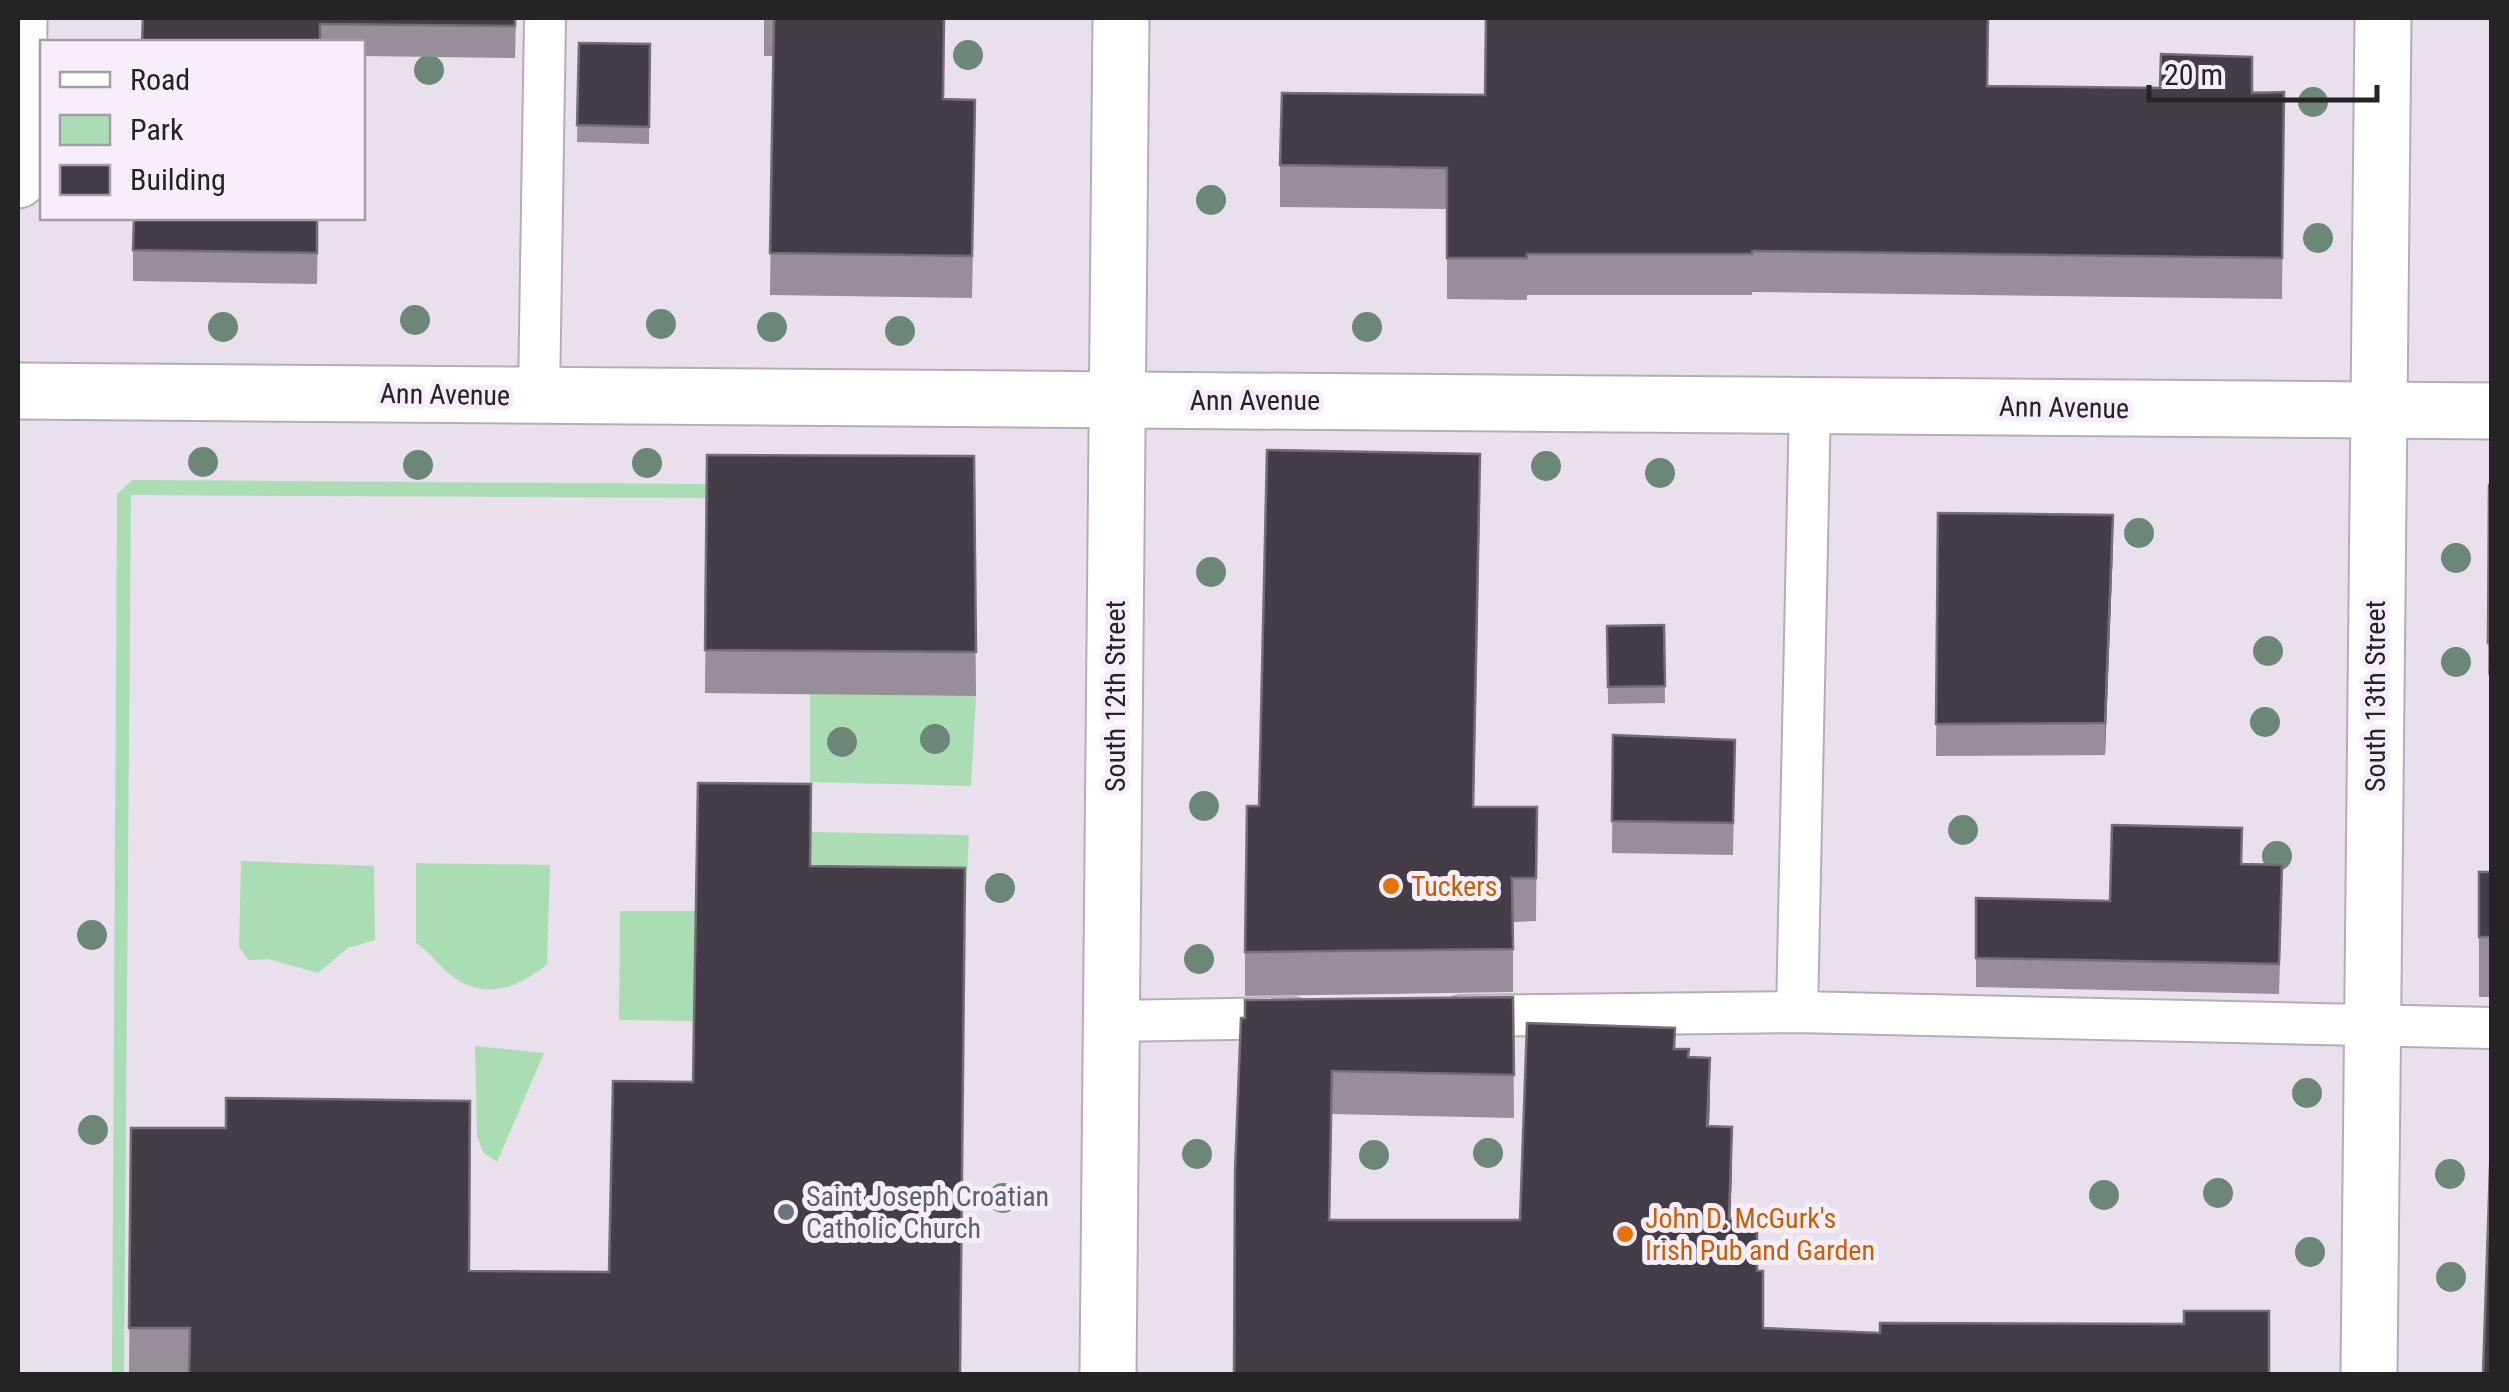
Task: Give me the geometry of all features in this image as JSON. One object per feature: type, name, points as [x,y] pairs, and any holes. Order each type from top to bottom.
[{"type":"street","points":[[18,180],[19,18]]},
{"type":"street","name":"South 12th Street","points":[[1108,1374],[1121,18]]},
{"type":"street","name":"South 13th Street","points":[[2369,1374],[2383,18]]},
{"type":"street","name":"Ann Avenue","points":[[18,391],[2492,411]]},
{"type":"lane","points":[[540,395],[545,18]]},
{"type":"lane","points":[[1797,1012],[1810,404]]},
{"type":"lane","points":[[1417,1017],[1797,1012],[2492,1028]]},
{"type":"lane","points":[[1112,1021],[1337,1018]]},
{"type":"green space","points":[[132,480],[707,484],[707,498],[131,495],[124,1374],[112,1374],[117,494]]},
{"type":"green space","points":[[810,694],[976,696],[971,786],[810,782]]},
{"type":"green space","points":[[811,832],[969,835],[965,916],[810,914]]},
{"type":"green space","points":[[241,861],[374,866],[375,940],[348,948],[318,973],[268,959],[248,960],[239,947]]},
{"type":"green space","points":[[416,863],[550,865],[547,964],[525,980],[489,990],[464,984],[452,976],[416,943]]},
{"type":"green space","points":[[620,911],[696,911],[694,1021],[619,1020]]},
{"type":"green space","points":[[475,1046],[544,1053],[497,1162],[483,1152],[477,1136]]},
{"type":"building","points":[[143,18],[515,18],[515,26],[320,24],[320,40],[142,40]]},
{"type":"building","points":[[774,18],[944,18],[943,99],[975,100],[972,256],[770,253]]},
{"type":"building","points":[[1486,18],[1988,18],[1987,86],[2160,88],[2161,54],[2252,57],[2252,93],[2284,92],[2282,258],[1752,251],[1447,258],[1447,168],[1280,165],[1282,93],[1485,95]]},
{"type":"building","points":[[579,43],[650,44],[649,127],[577,125]]},
{"type":"building","points":[[134,220],[317,220],[317,253],[133,250]]},
{"type":"building","points":[[1267,450],[1480,454],[1473,807],[1537,807],[1536,878],[1512,878],[1513,949],[1245,952],[1247,806],[1259,806]]},
{"type":"building","points":[[707,455],[974,456],[976,652],[705,650]]},
{"type":"building","points":[[2492,485],[2492,643],[2488,643]]},
{"type":"building","points":[[1938,513],[2113,515],[2105,723],[1936,724]]},
{"type":"building","points":[[1664,625],[1665,686],[1608,687],[1607,626]]},
{"type":"building","points":[[1613,735],[1735,740],[1733,823],[1612,821]]},
{"type":"building","points":[[698,783],[811,784],[810,866],[965,868],[960,1374],[189,1374],[190,1328],[129,1328],[131,1128],[226,1128],[226,1098],[470,1101],[469,1271],[609,1272],[613,1081],[693,1082]]},
{"type":"building","points":[[2112,825],[2242,828],[2241,864],[2282,865],[2279,964],[1976,958],[1976,898],[2110,901]]},
{"type":"building","points":[[2479,872],[2492,872],[2492,937],[2479,937]]},
{"type":"building","points":[[1513,997],[1514,1075],[1332,1071],[1329,1220],[1520,1220],[1527,1023],[1675,1028],[1674,1049],[1689,1049],[1688,1057],[1710,1058],[1707,1126],[1732,1127],[1729,1219],[1757,1218],[1757,1271],[1763,1271],[1763,1328],[1880,1333],[1880,1323],[2184,1324],[2184,1311],[2269,1311],[2269,1374],[1234,1374],[1235,1172],[1245,1000]]},
{"type":"building","points":[[2492,1108],[2492,1374],[2483,1374]]},
{"type":"place","name":"Tuckers","points":[[1391,886]]},
{"type":"place","name":"Saint Joseph Croatian Catholic Church","points":[[786,1212]]},
{"type":"place","name":"John D. McGurk's Irish Pub and Garden","points":[[1625,1234]]}]
